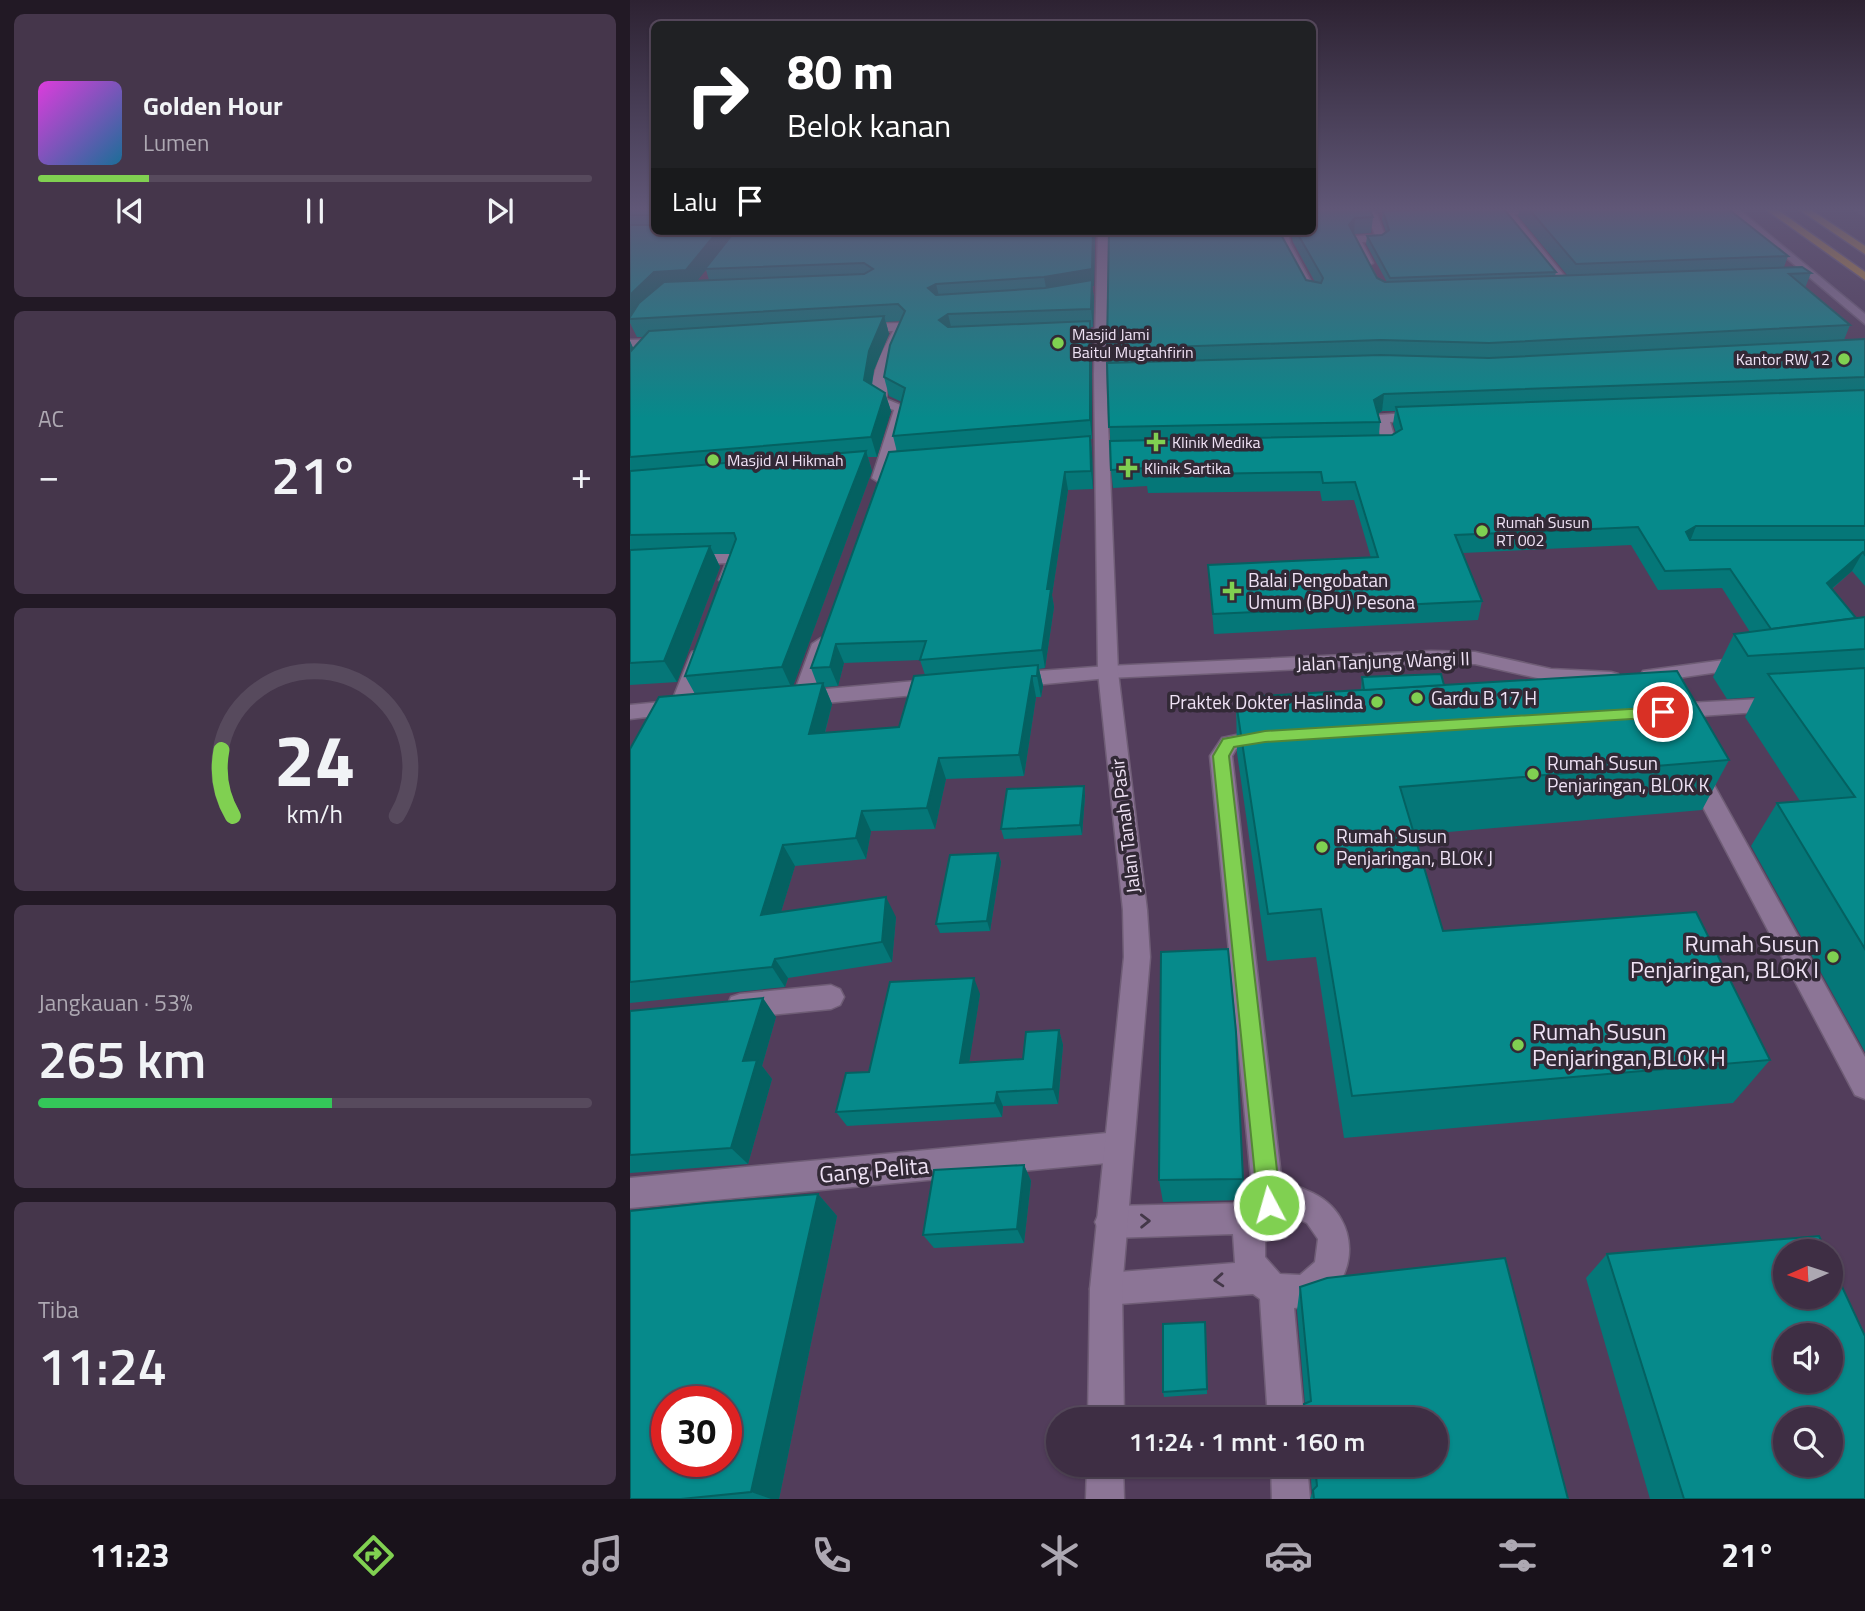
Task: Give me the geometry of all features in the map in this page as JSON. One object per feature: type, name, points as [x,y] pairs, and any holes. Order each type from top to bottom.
[{"type":"street","name":"Jalan Tanah Pasir","points":[[1097,278],[1094,333],[1106,373],[1103,449],[1108,672],[1135,911],[1137,957],[1111,1222],[1107,1289],[1106,1407]]},
{"type":"street","points":[[1304,278],[1314,296]]},
{"type":"street","points":[[1554,286],[1573,285],[1567,278]]},
{"type":"street","points":[[1813,278],[1865,320]]},
{"type":"street","points":[[840,329],[900,325],[885,357],[880,377],[879,401],[901,408],[877,488]]},
{"type":"street","points":[[630,344],[678,342]]},
{"type":"street","points":[[637,360],[651,344]]},
{"type":"street","points":[[1363,447],[1390,446],[1382,418],[1437,416]]},
{"type":"street","points":[[630,563],[735,559],[721,598]]},
{"type":"street","points":[[802,698],[825,632]]},
{"type":"street","points":[[680,707],[708,634]]},
{"type":"street","name":"Jalan Tanjung Wangi II","points":[[996,681],[1108,672],[1431,657],[1475,657],[1551,675],[1617,680],[1770,660]]},
{"type":"street","points":[[775,700],[955,685]]},
{"type":"street","points":[[1798,704],[1656,712],[1679,742],[1865,1085]]},
{"type":"street","points":[[630,712],[707,705]]},
{"type":"street","points":[[1284,1407],[1268,1284],[1249,1258],[1248,1237],[1262,1212],[1221,756],[1229,743],[1292,734]]},
{"type":"street","points":[[710,1009],[831,997]]},
{"type":"street","name":"Gang Pelita","points":[[630,1193],[1118,1147]]},
{"type":"street","points":[[1107,1289],[1268,1284],[1295,1293],[1315,1288],[1329,1272],[1334,1252],[1332,1231],[1322,1213],[1305,1202],[1296,1200],[1287,1199],[1262,1212],[1111,1222]]},
{"type":"street","points":[[1105,1477],[1105,1499]]},
{"type":"street","points":[[1290,1477],[1292,1499]]},
{"type":"building","points":[[630,278],[648,278],[630,295]]},
{"type":"building","points":[[765,278],[1029,278],[936,284],[928,288],[936,295],[1045,288],[1092,280],[1091,309],[948,314],[939,320],[948,327],[1090,321],[1090,420],[893,436],[905,388],[884,377],[890,345],[905,311],[898,304],[630,319],[639,303],[664,282]]},
{"type":"building","points":[[1108,278],[1305,278],[1321,283],[1323,278],[1377,278],[1385,282],[1497,278],[1794,278],[1850,325],[1489,343],[1381,340],[1107,349]]},
{"type":"building","points":[[884,316],[869,351],[864,380],[885,393],[871,437],[630,457],[630,352],[649,331]]},
{"type":"building","points":[[1865,339],[1865,377],[1384,394],[1374,400],[1380,422],[1109,427],[1107,363],[1381,355],[1489,358]]},
{"type":"building","points":[[1865,390],[1865,526],[1696,526],[1686,532],[1690,540],[1865,540],[1865,555],[1863,552],[1827,583],[1856,618],[1771,629],[1730,569],[1665,571],[1638,527],[1455,535],[1482,601],[1213,614],[1208,565],[1378,557],[1355,482],[1323,483],[1321,472],[1146,475],[1146,468],[1111,470],[1110,441],[1392,435],[1402,429],[1396,407]]},
{"type":"building","points":[[1090,436],[1091,471],[1065,472],[1047,589],[1051,589],[1042,650],[920,660],[926,641],[836,644],[830,667],[811,668],[889,452]]},
{"type":"building","points":[[866,451],[782,667],[685,676],[736,539],[734,533],[630,535],[630,471]]},
{"type":"building","points":[[710,546],[664,661],[630,663],[630,550]]},
{"type":"building","points":[[1865,617],[1865,649],[1748,656],[1734,634]]},
{"type":"building","points":[[1038,665],[1037,676],[1032,676],[1019,755],[939,758],[927,808],[862,811],[856,838],[783,845],[761,915],[886,897],[882,942],[775,959],[772,967],[630,982],[630,749],[659,697],[823,683],[809,734],[899,727],[914,676]]},
{"type":"building","points":[[1865,668],[1865,949],[1777,803],[1855,797],[1768,674]]},
{"type":"building","points":[[1677,671],[1729,760],[1400,787],[1443,931],[1696,912],[1770,1060],[1352,1096],[1321,909],[1268,914],[1236,702],[1260,696]]},
{"type":"building","points":[[1441,674],[1444,685],[1364,690],[1362,677]]},
{"type":"building","points":[[1084,786],[1080,825],[1001,829],[1007,789]]},
{"type":"building","points":[[998,853],[987,921],[936,924],[950,855]]},
{"type":"building","points":[[1228,949],[1236,1032],[1243,1179],[1159,1180],[1161,952]]},
{"type":"building","points":[[974,978],[960,1063],[1023,1059],[1026,1032],[1059,1030],[1053,1089],[997,1092],[995,1103],[836,1112],[846,1073],[869,1072],[890,982]]},
{"type":"building","points":[[763,998],[743,1061],[757,1060],[731,1148],[630,1155],[630,1011]]},
{"type":"building","points":[[1024,1165],[1017,1229],[923,1235],[934,1170]]},
{"type":"building","points":[[818,1194],[751,1492],[681,1499],[630,1499],[630,1211]]},
{"type":"building","points":[[1819,1236],[1820,1239],[1784,1239]]},
{"type":"building","points":[[1773,1240],[1773,1309],[1843,1309],[1843,1289],[1865,1336],[1865,1499],[1684,1499],[1607,1254]]},
{"type":"building","points":[[1505,1258],[1568,1499],[1314,1499],[1316,1477],[1448,1477],[1448,1407],[1304,1407],[1304,1404],[1311,1401],[1300,1287],[1327,1278]]},
{"type":"building","points":[[1205,1322],[1207,1389],[1163,1392],[1163,1324]]},
{"type":"place","name":"Masjid Jami Baitul Mugtahfirin","points":[[1058,343]]},
{"type":"place","name":"Kantor RW 12","points":[[1844,359]]},
{"type":"place","name":"Klinik Medika","points":[[1156,442]]},
{"type":"place","name":"Masjid Al Hikmah","points":[[713,460]]},
{"type":"place","name":"Klinik Sartika","points":[[1128,468]]},
{"type":"place","name":"Rumah Susun RT 002","points":[[1482,531]]},
{"type":"place","name":"Balai Pengobatan Umum (BPU) Pesona","points":[[1232,591]]},
{"type":"place","name":"Gardu B 17 H","points":[[1417,698]]},
{"type":"place","name":"Praktek Dokter Haslinda","points":[[1377,702]]},
{"type":"place","name":"Rumah Susun Penjaringan, BLOK K","points":[[1533,774]]},
{"type":"place","name":"Rumah Susun Penjaringan, BLOK J","points":[[1322,847]]},
{"type":"place","name":"Rumah Susun Penjaringan, BLOK I","points":[[1833,957]]},
{"type":"place","name":"Rumah Susun Penjaringan,BLOK H","points":[[1518,1045]]},
{"type":"route","points":[[1269,1205],[1221,756],[1229,743],[1265,736],[1663,712]]}]
